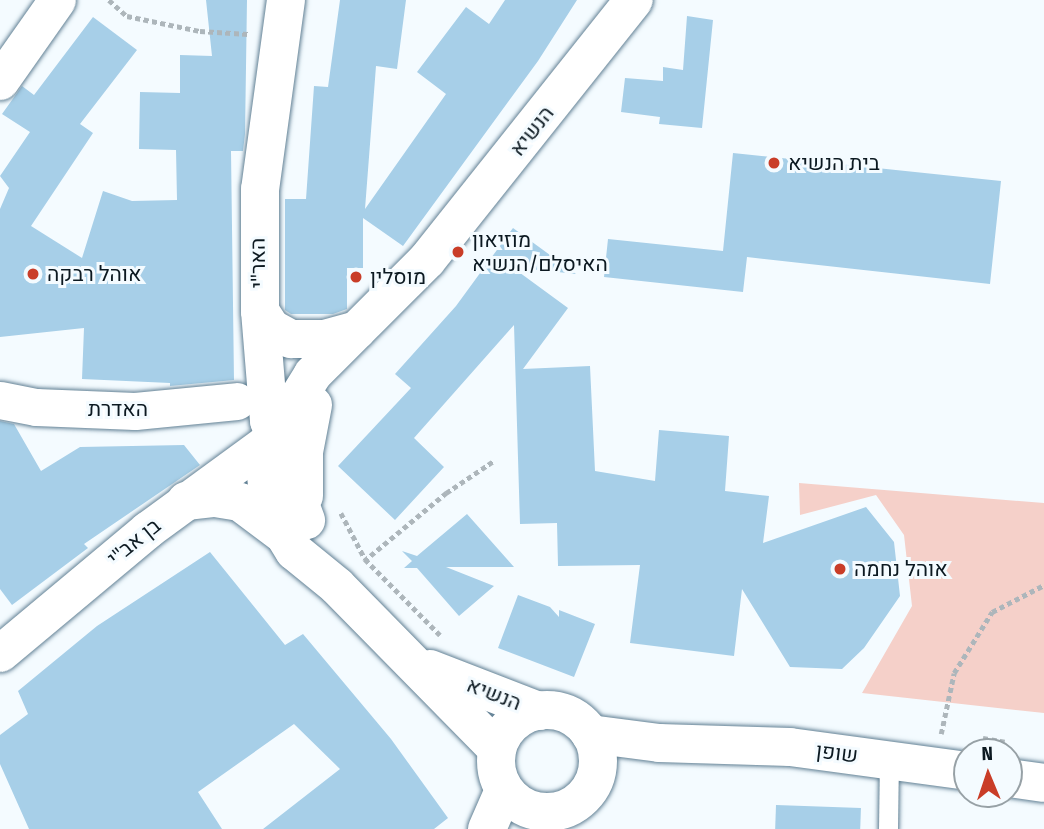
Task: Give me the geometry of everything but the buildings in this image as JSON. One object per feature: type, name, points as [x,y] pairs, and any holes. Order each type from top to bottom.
[{"type":"street","points":[[0,80],[57,0]]},
{"type":"street","name":"הנשיא","points":[[274,437],[313,405],[393,313],[427,260],[634,0]]},
{"type":"street","name":"האר\"י","points":[[283,18],[260,190],[260,311],[265,399],[274,437],[307,518]]},
{"type":"street","name":"הנשיא","points":[[274,437],[313,374],[427,260]]},
{"type":"street","points":[[260,311],[271,328],[291,339],[324,339],[357,330]]},
{"type":"street","name":"האדרת","points":[[0,400],[135,411],[237,401]]},
{"type":"street","name":"הנשיא","points":[[313,405],[304,452],[307,518],[337,586],[497,749]]},
{"type":"street","name":"בן אב\"י","points":[[0,653],[186,501],[274,437]]},
{"type":"street","points":[[186,501],[215,498],[240,502],[264,516],[307,518]]},
{"type":"street","name":"הנשיא","points":[[411,660],[539,711]]},
{"type":"street","points":[[539,711],[572,717],[590,734],[598,758],[594,782],[571,806],[529,820],[523,807],[504,790],[497,775],[497,749],[509,727],[539,711]]},
{"type":"street","name":"שופן","points":[[590,734],[707,746],[755,744],[889,759],[953,748]]},
{"type":"street","name":"שופן","points":[[594,782],[707,746]]},
{"type":"street","points":[[1023,768],[1044,783]]},
{"type":"street","points":[[488,829],[504,790]]},
{"type":"lane","points":[[888,829],[889,759]]},
{"type":"path","points":[[109,0],[127,16],[200,30],[283,18]]},
{"type":"path","points":[[337,586],[365,559],[446,493],[495,460]]},
{"type":"path","points":[[307,518],[365,559],[446,640]]},
{"type":"path","points":[[956,738],[954,673],[992,612],[1044,586]]},
{"type":"path","points":[[929,730],[953,746]]},
{"type":"shaded area","points":[[799,483],[1044,503],[1044,713],[862,693],[912,606],[904,535],[876,495],[800,515]]},
{"type":"place","name":"בית הנשיא","points":[[774,163]]},
{"type":"place","name":"מוזיאון האיסלם/הנשיא","points":[[458,252]]},
{"type":"place","name":"אוהל רבקה","points":[[33,274]]},
{"type":"place","name":"מוסלין","points":[[356,277]]},
{"type":"place","name":"אוהל נחמה","points":[[840,569]]}]
